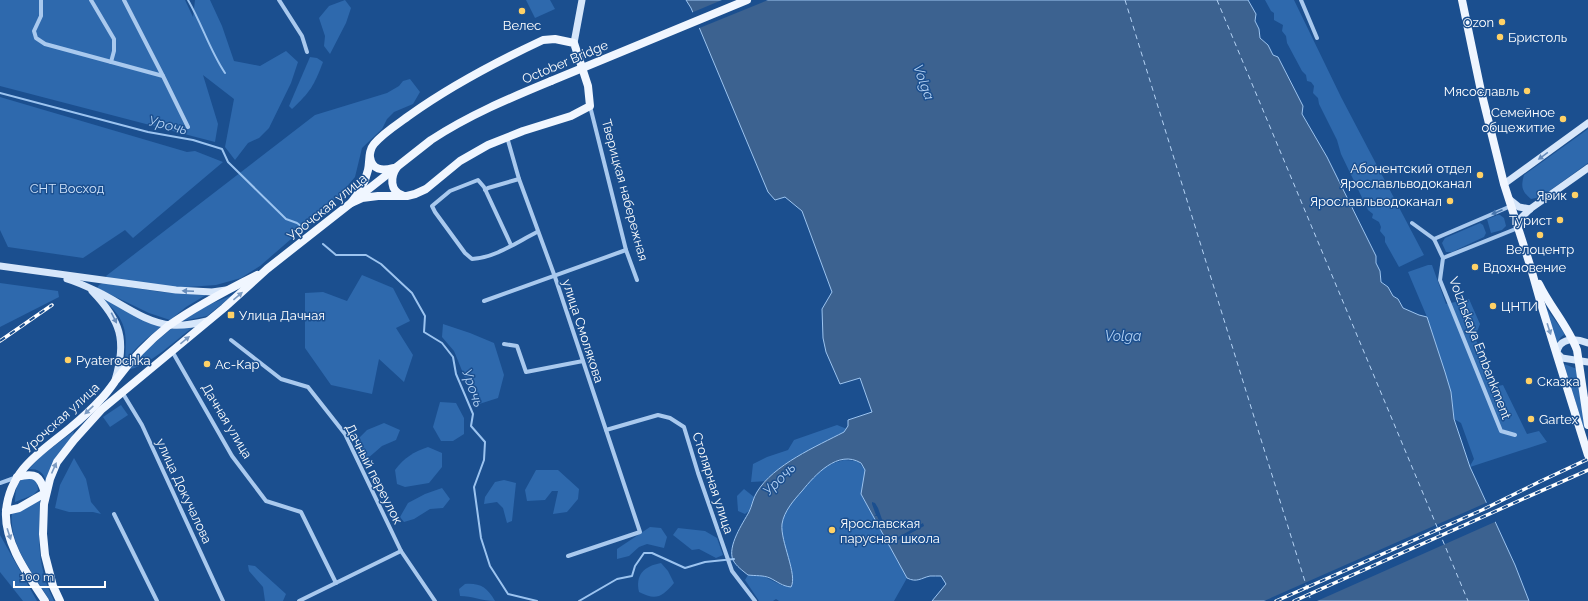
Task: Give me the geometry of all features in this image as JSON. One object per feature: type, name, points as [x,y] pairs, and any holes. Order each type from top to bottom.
[{"type":"main road","points":[[351,203],[362,198],[378,196],[407,196],[421,192],[472,154],[507,137],[567,118],[590,106],[588,86],[574,43],[582,0]]},
{"type":"main road","name":"October Bridge","points":[[400,164],[431,140],[467,118],[551,81],[747,0]]},
{"type":"main road","points":[[1462,0],[1481,91],[1504,184],[1588,455]]},
{"type":"main road","points":[[351,203],[363,185],[368,171],[373,144],[390,130],[446,90],[543,40],[555,39],[574,43]]},
{"type":"main road","points":[[1504,184],[1588,123]]},
{"type":"main road","points":[[370,154],[371,163],[377,168],[386,170],[400,164]]},
{"type":"main road","points":[[400,164],[393,174],[393,188],[398,194],[407,196]]},
{"type":"main road","name":"Урочская улица","points":[[60,601],[53,586],[45,555],[43,519],[45,494],[57,462],[74,440],[101,410],[208,321],[267,269],[400,164]]},
{"type":"main road","points":[[1518,228],[1521,218],[1530,208],[1588,168]]},
{"type":"main road","points":[[1508,197],[1518,207],[1530,208]]},
{"type":"main road","points":[[1530,265],[1543,292],[1573,340],[1584,362],[1588,422]]},
{"type":"main road","points":[[0,266],[176,290],[212,292],[227,290]]},
{"type":"main road","name":"Урочская улица","points":[[45,601],[29,576],[12,542],[3,511],[17,477],[31,460],[102,399],[140,350],[170,325],[193,309],[267,269]]},
{"type":"main road","points":[[51,273],[89,288],[144,316],[170,325],[192,325],[208,321]]},
{"type":"main road","points":[[89,288],[112,313],[121,337],[120,362],[115,381]]},
{"type":"main road","points":[[1559,318],[1585,342]]},
{"type":"main road","points":[[1557,353],[1557,348],[1566,340],[1585,342]]},
{"type":"main road","points":[[1557,353],[1562,358],[1584,362]]},
{"type":"main road","points":[[3,511],[24,505],[45,494],[42,482],[35,475],[17,477]]},
{"type":"street","points":[[41,0],[41,16],[34,31],[36,38],[45,44],[163,76]]},
{"type":"street","points":[[91,0],[114,40],[114,51],[111,62]]},
{"type":"street","points":[[124,0],[188,127]]},
{"type":"street","points":[[279,0],[302,36],[307,52]]},
{"type":"street","points":[[1301,0],[1317,38]]},
{"type":"street","name":"Тверицкая набережная","points":[[590,106],[626,250],[637,280]]},
{"type":"street","name":"улица Смолякова","points":[[507,137],[519,179],[537,232],[555,277],[640,532],[568,556]]},
{"type":"street","points":[[485,190],[519,179]]},
{"type":"street","points":[[511,245],[485,190],[478,180],[450,191],[432,206],[465,253],[472,259],[480,259],[511,245],[537,232]]},
{"type":"street","points":[[1434,239],[1511,206]]},
{"type":"street","points":[[1412,224],[1434,239],[1443,258],[1518,228]]},
{"type":"street","points":[[484,301],[555,277],[626,250]]},
{"type":"street","name":"Volzhskaya Embankment","points":[[1443,258],[1440,280],[1452,311],[1501,431],[1515,435]]},
{"type":"street","name":"Дачный переулок","points":[[231,340],[281,379],[308,387],[345,434],[401,551],[435,601]]},
{"type":"street","points":[[504,344],[517,346],[526,372],[583,362]]},
{"type":"street","name":"Дачная улица","points":[[171,351],[232,456],[266,501],[301,512],[336,583]]},
{"type":"street","name":"улица Докучалова","points":[[122,392],[142,425],[223,601]]},
{"type":"street","name":"Столярная улица","points":[[606,430],[658,415],[670,418],[684,427],[698,473],[732,571],[755,601]]},
{"type":"street","points":[[0,484],[17,477]]},
{"type":"street","points":[[114,514],[157,601]]},
{"type":"street","points":[[298,601],[401,551]]},
{"type":"green space","points":[[0,0],[185,0],[193,17],[195,0],[210,0],[222,26],[234,61],[260,66],[286,51],[298,62],[291,83],[269,128],[259,138],[248,143],[235,160],[225,147],[234,99],[203,75],[218,124],[215,142],[0,86]]},
{"type":"green space","points":[[345,0],[351,8],[346,23],[330,54],[324,46],[325,36],[319,18],[329,6]]},
{"type":"green space","points":[[526,0],[550,0],[555,9],[535,18]]},
{"type":"green space","points":[[1265,0],[1294,0],[1341,97],[1424,255],[1399,267],[1385,242],[1385,237],[1380,231],[1381,227],[1379,222],[1372,218],[1373,214],[1368,210],[1341,154],[1337,140],[1319,104],[1318,98],[1313,93],[1314,86],[1311,82],[1307,81],[1306,75],[1302,71],[1287,43],[1286,36],[1282,31],[1283,25],[1274,20],[1274,13],[1271,11]]},
{"type":"green space","points":[[310,57],[317,58],[323,62],[311,88],[292,109],[289,106]]},
{"type":"green space","points":[[410,79],[420,92],[413,104],[394,112],[387,119],[382,129],[362,148],[355,177],[339,196],[322,209],[306,226],[260,266],[241,278],[216,285],[167,287],[107,278],[106,276],[315,115],[387,93],[399,86],[403,81]]},
{"type":"green space","name":"СНТ Восход","points":[[0,97],[187,152],[195,151],[223,162],[133,238],[125,230],[83,258],[8,247],[0,230]]},
{"type":"green space","points":[[1588,129],[1588,163],[1541,197],[1531,199],[1525,193],[1523,188],[1522,182],[1524,175]]},
{"type":"green space","points":[[1498,215],[1504,218],[1506,226],[1502,230],[1491,233],[1487,219]]},
{"type":"green space","points":[[1480,223],[1483,225],[1486,233],[1484,237],[1452,252],[1446,252],[1442,243],[1445,238]]},
{"type":"green space","points":[[1432,265],[1446,304],[1469,299],[1480,324],[1475,337],[1493,387],[1503,385],[1527,434],[1539,431],[1547,442],[1470,467],[1474,459],[1461,423],[1454,419],[1451,392],[1427,317],[1408,272]]},
{"type":"green space","points":[[362,275],[393,288],[410,321],[396,328],[413,355],[404,382],[379,359],[372,394],[331,385],[305,348],[305,293],[323,292],[347,301]]},
{"type":"green space","points":[[0,283],[58,291],[59,297],[0,327]]},
{"type":"green space","points":[[103,283],[161,292],[206,295],[186,307],[170,320],[149,313],[97,288]]},
{"type":"green space","points":[[233,295],[207,316],[182,321],[208,305]]},
{"type":"green space","points":[[103,299],[162,327],[142,343],[125,362],[126,342],[124,327],[117,314]]},
{"type":"green space","points":[[1544,305],[1565,334],[1557,343]]},
{"type":"green space","points":[[443,324],[494,343],[504,375],[498,398],[476,405],[454,351],[442,337]]},
{"type":"green space","points":[[193,327],[154,358],[138,367],[130,369],[145,351],[171,329]]},
{"type":"green space","points":[[1564,364],[1577,369],[1585,429],[1583,426]]},
{"type":"green space","points":[[440,402],[456,403],[464,418],[464,434],[453,441],[441,441],[433,427]]},
{"type":"green space","points":[[121,405],[128,415],[110,427],[103,417]]},
{"type":"green space","points":[[384,423],[400,430],[396,440],[382,446],[367,459],[361,452],[357,440],[367,430]]},
{"type":"green space","points":[[837,425],[847,429],[789,462],[766,481],[751,482],[753,464],[767,457],[788,450],[794,440]]},
{"type":"green space","points":[[74,431],[46,481],[40,472],[29,469],[41,456]]},
{"type":"green space","points":[[428,447],[442,453],[442,467],[429,483],[405,487],[397,484],[395,470],[398,466],[409,456]]},
{"type":"green space","points":[[74,458],[86,479],[91,502],[101,514],[93,512],[69,512],[55,508],[60,485]]},
{"type":"green space","name":"Ярославская парусная школа","points":[[844,460],[858,461],[865,470],[861,494],[907,578],[894,601],[779,601],[776,599],[773,601],[759,601],[745,580],[748,575],[763,576],[783,586],[792,574],[784,548],[781,528],[785,515],[794,499],[813,477],[830,464]]},
{"type":"green space","points":[[536,470],[558,470],[579,489],[578,499],[567,512],[553,514],[558,491],[552,491],[545,500],[527,501],[525,490]]},
{"type":"green space","points":[[30,476],[37,481],[38,490],[33,495],[15,502],[17,486],[21,480]]},
{"type":"green space","points":[[504,480],[516,483],[512,521],[507,523],[503,508],[497,502],[484,504],[485,497],[495,482]]},
{"type":"green space","points":[[442,488],[450,499],[443,508],[430,509],[414,519],[404,522],[400,517],[408,503],[425,494]]},
{"type":"green space","points":[[744,489],[754,497],[749,511],[745,514],[738,511],[737,496]]},
{"type":"green space","points":[[40,500],[39,540],[41,563],[48,588],[54,601],[50,601],[18,548],[12,524],[12,512]]},
{"type":"green space","points":[[650,527],[661,528],[667,537],[664,548],[647,544],[639,547],[629,556],[617,559],[617,549]]},
{"type":"green space","points":[[678,528],[705,531],[717,538],[723,555],[716,558],[699,549],[692,550],[673,535]]},
{"type":"green space","points":[[0,535],[37,601],[23,601],[0,572]]},
{"type":"green space","points":[[661,563],[668,571],[674,583],[666,592],[658,596],[654,597],[639,592],[638,581],[642,572],[650,566]]},
{"type":"green space","points":[[248,565],[255,566],[286,594],[283,601],[265,601],[263,587],[249,571]]},
{"type":"green space","points":[[465,584],[475,584],[483,587],[489,592],[495,601],[460,596],[459,589]]},
{"type":"water","name":"Volga","points":[[686,0],[1248,0],[1256,14],[1255,21],[1259,29],[1260,38],[1268,45],[1273,55],[1278,57],[1303,106],[1302,114],[1327,157],[1376,256],[1376,263],[1380,271],[1381,282],[1388,287],[1403,308],[1427,317],[1451,392],[1454,419],[1470,467],[1515,565],[1529,601],[932,601],[946,584],[941,576],[930,576],[916,580],[907,578],[861,494],[865,470],[861,463],[844,459],[836,461],[820,471],[796,498],[783,519],[782,531],[791,566],[793,582],[791,587],[783,585],[767,577],[748,575],[734,562],[732,548],[736,535],[749,512],[756,494],[764,482],[796,457],[844,432],[848,426],[848,420],[872,412],[860,378],[840,384],[826,352],[823,338],[822,309],[832,292],[802,211],[785,197],[775,200],[768,192],[691,8]]},
{"type":"pier","points":[[722,0],[768,0],[697,29],[691,13]]},
{"type":"pier","points":[[872,502],[875,503],[878,508],[884,525],[880,523],[877,516],[874,516],[876,515]]},
{"type":"pier","points":[[1488,502],[1497,521],[1317,601],[1264,601]]},
{"type":"pier","points":[[923,523],[924,526],[889,545],[888,543]]},
{"type":"waterway","points":[[188,0],[215,56],[225,73]]},
{"type":"waterway","name":"Урочь","points":[[0,93],[148,132],[193,140],[222,149],[228,162],[286,219],[301,226]]},
{"type":"waterway","name":"Урочь","points":[[323,244],[336,255],[366,255],[381,264],[412,293],[425,316],[424,332],[442,343],[453,357],[456,374],[473,414],[471,426],[485,442],[484,460],[474,487],[481,538],[490,566],[508,594],[537,601]]},
{"type":"waterway","name":"Урочь","points":[[579,601],[617,579],[632,576],[635,566],[644,553],[652,553],[685,568],[705,562],[734,559]]},
{"type":"ferry route","points":[[1125,0],[1311,601]]},
{"type":"ferry route","points":[[1217,0],[1468,601]]},
{"type":"railway","points":[[0,341],[52,305]]},
{"type":"railway","points":[[1276,601],[1482,510],[1588,459]]},
{"type":"railway","points":[[1294,601],[1588,470]]},
{"type":"place","name":"Велес","points":[[522,11]]},
{"type":"place","name":"Ozon","points":[[1502,22]]},
{"type":"place","name":"Бристоль","points":[[1500,37]]},
{"type":"place","name":"Мясославль","points":[[1527,91]]},
{"type":"place","name":"Семейное общежитие","points":[[1563,119]]},
{"type":"place","name":"Абонентский отдел Ярославльводоканал","points":[[1480,175]]},
{"type":"place","name":"Ярик","points":[[1575,195]]},
{"type":"place","name":"Ярославльводоканал","points":[[1450,201]]},
{"type":"place","name":"Турист","points":[[1560,220]]},
{"type":"place","name":"Велоцентр","points":[[1540,235]]},
{"type":"place","name":"Вдохновение","points":[[1475,267]]},
{"type":"place","name":"ЦНТИ","points":[[1493,306]]},
{"type":"place","name":"Улица Дачная","points":[[231,315]]},
{"type":"place","name":"Pyaterochka","points":[[68,360]]},
{"type":"place","name":"Ас-Кар","points":[[207,364]]},
{"type":"place","name":"Сказка","points":[[1529,381]]},
{"type":"place","name":"Gartex","points":[[1531,419]]},
{"type":"place","name":"Ярославская парусная школа","points":[[832,530]]}]
